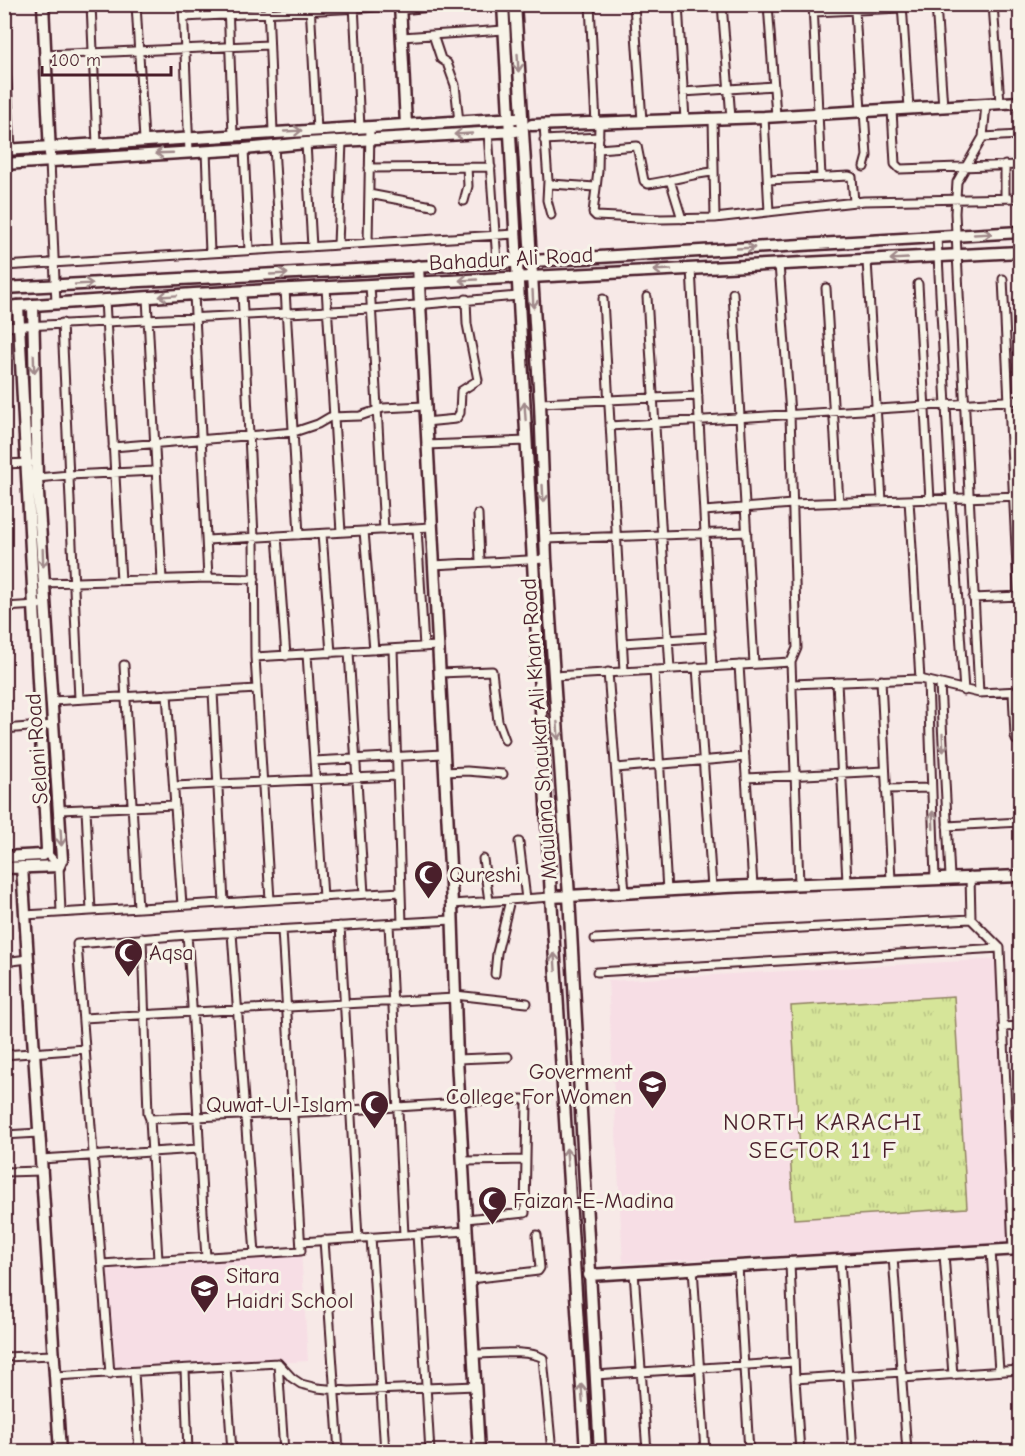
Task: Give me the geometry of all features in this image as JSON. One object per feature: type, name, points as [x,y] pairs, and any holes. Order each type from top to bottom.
[{"type":"street","points":[[43,4],[56,304]]},
{"type":"street","points":[[91,4],[98,144]]},
{"type":"street","points":[[136,4],[144,140]]},
{"type":"street","points":[[183,4],[189,152]]},
{"type":"street","points":[[228,4],[232,135]]},
{"type":"street","points":[[184,17],[228,15],[268,9],[461,4]]},
{"type":"street","name":"Maulana Shaukat Ali Khan Road","points":[[503,4],[551,897],[586,1452]]},
{"type":"street","name":"Maulana Shaukat Ali Khan Road","points":[[515,4],[532,261],[546,559],[569,896],[600,1452]]},
{"type":"street","points":[[590,4],[599,137],[593,213],[596,216],[715,218],[899,199],[1020,198]]},
{"type":"street","points":[[634,4],[642,122]]},
{"type":"street","points":[[678,4],[685,120]]},
{"type":"street","points":[[722,4],[731,118]]},
{"type":"street","points":[[768,4],[774,86],[770,116],[768,180],[770,212]]},
{"type":"street","points":[[936,4],[943,107]]},
{"type":"street","points":[[993,4],[1000,104]]},
{"type":"street","points":[[354,6],[367,131],[368,243]]},
{"type":"street","points":[[821,177],[814,8],[855,10],[902,6],[909,108]]},
{"type":"street","points":[[400,7],[406,125]]},
{"type":"street","points":[[310,8],[317,130]]},
{"type":"street","points":[[268,9],[273,132]]},
{"type":"street","points":[[855,10],[867,156],[864,167]]},
{"type":"street","points":[[402,37],[504,30]]},
{"type":"street","points":[[4,35],[8,149],[317,130],[522,131],[538,125],[817,114],[1020,102]]},
{"type":"street","points":[[433,35],[441,59],[447,63],[455,85],[459,122]]},
{"type":"street","points":[[46,55],[269,45]]},
{"type":"street","points":[[683,92],[774,86]]},
{"type":"street","points":[[979,693],[955,236],[957,182],[983,137],[986,104]]},
{"type":"street","points":[[892,110],[897,167],[1020,165]]},
{"type":"street","points":[[4,164],[342,141],[367,131],[406,125],[521,118],[538,125],[544,140],[548,181],[547,200],[551,215]]},
{"type":"street","points":[[712,118],[715,218]]},
{"type":"street","points":[[488,132],[497,262]]},
{"type":"street","points":[[983,137],[1020,135]]},
{"type":"street","points":[[544,140],[599,137]]},
{"type":"street","points":[[338,245],[342,141]]},
{"type":"street","points":[[306,142],[312,247]]},
{"type":"street","points":[[274,146],[280,248]]},
{"type":"street","points":[[598,149],[637,146],[644,182],[648,184],[688,178],[695,173],[713,172]]},
{"type":"street","points":[[244,149],[249,250]]},
{"type":"street","points":[[206,151],[210,253]]},
{"type":"street","points":[[1005,165],[1005,198]]},
{"type":"street","points":[[464,201],[468,186],[468,167]]},
{"type":"street","points":[[369,168],[491,167]]},
{"type":"street","points":[[768,180],[851,176],[854,202]]},
{"type":"street","points":[[670,180],[682,219]]},
{"type":"street","points":[[548,181],[551,184],[595,187]]},
{"type":"street","points":[[369,194],[432,206]]},
{"type":"street","name":"Bahadur Ali Road","points":[[4,288],[532,261],[1020,232]]},
{"type":"street","points":[[4,266],[514,234]]},
{"type":"street","points":[[937,237],[945,404],[964,690]]},
{"type":"street","name":"Bahadur Ali Road","points":[[4,307],[285,289],[1020,252]]},
{"type":"street","points":[[867,261],[882,501]]},
{"type":"street","points":[[779,264],[789,414],[798,648],[790,662],[800,884]]},
{"type":"street","points":[[418,266],[479,1452]]},
{"type":"street","points":[[691,268],[712,666]]},
{"type":"street","points":[[1003,279],[1009,401],[1017,496],[1020,630]]},
{"type":"street","points":[[918,284],[930,500]]},
{"type":"street","points":[[370,285],[384,530]]},
{"type":"street","points":[[326,287],[341,532]]},
{"type":"street","points":[[826,288],[839,503]]},
{"type":"street","points":[[285,289],[299,535]]},
{"type":"street","points":[[242,292],[254,537],[255,657],[270,900]]},
{"type":"street","points":[[733,293],[754,664]]},
{"type":"street","points":[[194,294],[208,578]]},
{"type":"street","points":[[4,327],[371,309],[518,296]]},
{"type":"street","points":[[647,297],[670,669]]},
{"type":"street","points":[[147,298],[162,580]]},
{"type":"street","points":[[425,422],[456,419],[460,413],[460,391],[478,380],[467,324],[466,299]]},
{"type":"street","points":[[603,299],[624,671]]},
{"type":"street","points":[[105,300],[121,581]]},
{"type":"street","name":"Selani Road","points":[[33,305],[37,478],[44,583],[39,605],[41,726],[47,853]]},
{"type":"street","name":"Selani Road","points":[[18,306],[26,463],[39,605],[54,725],[62,860],[59,866]]},
{"type":"street","points":[[62,323],[79,699]]},
{"type":"street","points":[[540,404],[698,396]]},
{"type":"street","points":[[610,426],[1020,400]]},
{"type":"street","points":[[113,447],[294,432],[333,416],[360,416],[377,410],[424,406]]},
{"type":"street","points":[[426,445],[527,441]]},
{"type":"street","points":[[4,464],[38,462]]},
{"type":"street","points":[[37,478],[155,471]]},
{"type":"street","points":[[704,511],[792,504],[1017,496]]},
{"type":"street","points":[[909,500],[932,788],[935,878]]},
{"type":"street","points":[[478,514],[480,561]]},
{"type":"street","points":[[207,540],[431,527]]},
{"type":"street","points":[[417,528],[424,647]]},
{"type":"street","points":[[364,531],[374,650]]},
{"type":"street","points":[[546,539],[747,532]]},
{"type":"street","points":[[322,534],[331,653]]},
{"type":"street","points":[[277,536],[286,656]]},
{"type":"street","points":[[433,565],[546,559]]},
{"type":"street","points":[[44,583],[208,578],[255,579]]},
{"type":"street","points":[[973,598],[1020,597]]},
{"type":"street","points":[[4,607],[39,605]]},
{"type":"street","points":[[622,643],[711,637]]},
{"type":"street","points":[[255,657],[437,646]]},
{"type":"street","points":[[393,649],[402,923]]},
{"type":"street","points":[[349,652],[364,894]]},
{"type":"street","points":[[307,654],[323,897]]},
{"type":"street","points":[[554,676],[790,662]]},
{"type":"street","points":[[124,665],[138,908]]},
{"type":"street","points":[[739,665],[753,886]]},
{"type":"street","points":[[697,667],[712,888]]},
{"type":"street","points":[[654,670],[667,891]]},
{"type":"street","points":[[439,673],[492,671],[498,721],[505,740]]},
{"type":"street","points":[[608,672],[625,893]]},
{"type":"street","points":[[881,680],[891,880]]},
{"type":"street","points":[[792,684],[924,680],[979,693],[1016,692],[1015,736],[1016,740],[1020,741]]},
{"type":"street","points":[[837,682],[847,882]]},
{"type":"street","points":[[940,684],[950,877]]},
{"type":"street","points":[[52,701],[257,689]]},
{"type":"street","points":[[213,692],[224,903]]},
{"type":"street","points":[[167,694],[182,905]]},
{"type":"street","points":[[4,729],[54,725]]},
{"type":"street","points":[[314,761],[443,754]]},
{"type":"street","points":[[616,768],[745,757]]},
{"type":"street","points":[[746,778],[885,771]]},
{"type":"street","points":[[444,772],[503,774]]},
{"type":"street","points":[[174,786],[397,776]]},
{"type":"street","points":[[886,789],[932,788]]},
{"type":"street","points":[[60,810],[175,805]]},
{"type":"street","points":[[86,809],[91,911]]},
{"type":"street","points":[[947,826],[1020,822]]},
{"type":"street","points":[[519,842],[526,898]]},
{"type":"street","points":[[4,868],[47,853],[59,866],[61,912]]},
{"type":"street","points":[[4,857],[22,862],[59,866]]},
{"type":"street","points":[[483,859],[489,901]]},
{"type":"street","points":[[22,862],[60,1452]]},
{"type":"street","points":[[452,904],[712,888],[970,876],[1020,876]]},
{"type":"street","points":[[589,1275],[1016,1249],[1000,948],[971,919],[970,876]]},
{"type":"street","points":[[25,915],[401,892]]},
{"type":"street","points":[[495,974],[497,953],[510,900]]},
{"type":"street","points":[[595,939],[971,919]]},
{"type":"street","points":[[110,1374],[77,944],[187,935],[452,920]]},
{"type":"street","points":[[389,924],[404,1235]]},
{"type":"street","points":[[340,926],[358,1238]]},
{"type":"street","points":[[102,1264],[301,1251],[282,930]]},
{"type":"street","points":[[232,933],[255,1254]]},
{"type":"street","points":[[187,935],[206,1257]]},
{"type":"street","points":[[142,939],[148,1114],[158,1260]]},
{"type":"street","points":[[597,972],[1000,948]]},
{"type":"street","points":[[4,962],[28,959]]},
{"type":"street","points":[[83,1018],[455,997],[527,1003]]},
{"type":"street","points":[[1003,1027],[1020,1026]]},
{"type":"street","points":[[4,1055],[85,1049]]},
{"type":"street","points":[[457,1059],[508,1057]]},
{"type":"street","points":[[150,1119],[397,1108],[525,1099],[527,1113],[524,1214],[466,1218]]},
{"type":"street","points":[[4,1135],[39,1133]]},
{"type":"street","points":[[4,1172],[93,1155],[198,1149]]},
{"type":"street","points":[[463,1161],[526,1160]]},
{"type":"street","points":[[301,1242],[467,1232]]},
{"type":"street","points":[[417,1234],[430,1452]]},
{"type":"street","points":[[470,1279],[538,1271],[540,1268],[537,1235]]},
{"type":"street","points":[[371,1237],[385,1452]]},
{"type":"street","points":[[324,1240],[339,1452]]},
{"type":"street","points":[[991,1251],[999,1371]]},
{"type":"street","points":[[944,1254],[953,1375]]},
{"type":"street","points":[[894,1257],[907,1452]]},
{"type":"street","points":[[840,1260],[853,1452]]},
{"type":"street","points":[[789,1264],[800,1452]]},
{"type":"street","points":[[738,1266],[748,1452]]},
{"type":"street","points":[[693,1268],[705,1452]]},
{"type":"street","points":[[634,1272],[647,1452]]},
{"type":"street","points":[[4,1357],[53,1354]]},
{"type":"street","points":[[474,1354],[536,1354],[543,1358],[552,1452]]},
{"type":"street","points":[[595,1375],[794,1362]]},
{"type":"street","points":[[55,1376],[278,1363]]},
{"type":"street","points":[[278,1363],[301,1384],[334,1390],[476,1386]]},
{"type":"street","points":[[278,1363],[284,1452]]},
{"type":"street","points":[[226,1366],[232,1452]]},
{"type":"street","points":[[185,1369],[188,1452]]},
{"type":"street","points":[[795,1379],[953,1375],[1020,1370]]},
{"type":"street","points":[[135,1372],[139,1452]]},
{"type":"shaded area","points":[[1000,959],[1012,1244],[623,1263],[608,981]]},
{"type":"shaded area","name":"Sitara Haidri School","points":[[301,1251],[308,1361],[110,1374],[102,1264]]},
{"type":"green space","points":[[954,996],[967,1208],[794,1219],[790,1151],[800,1150],[791,1006]]},
{"type":"place","name":"Qureshi","points":[[428,900]]},
{"type":"place","name":"Aqsa","points":[[128,978]]},
{"type":"place","name":"Goverment College For Women","points":[[653,1110]]},
{"type":"place","name":"Quwat-Ul-Islam","points":[[374,1130]]},
{"type":"place","name":"Faizan-E-Madina","points":[[492,1226]]},
{"type":"place","name":"Sitara Haidri School","points":[[205,1314]]},
{"type":"district","name":"NORTH KARACHI SECTOR 11 F","points":[[823,1136]]}]
